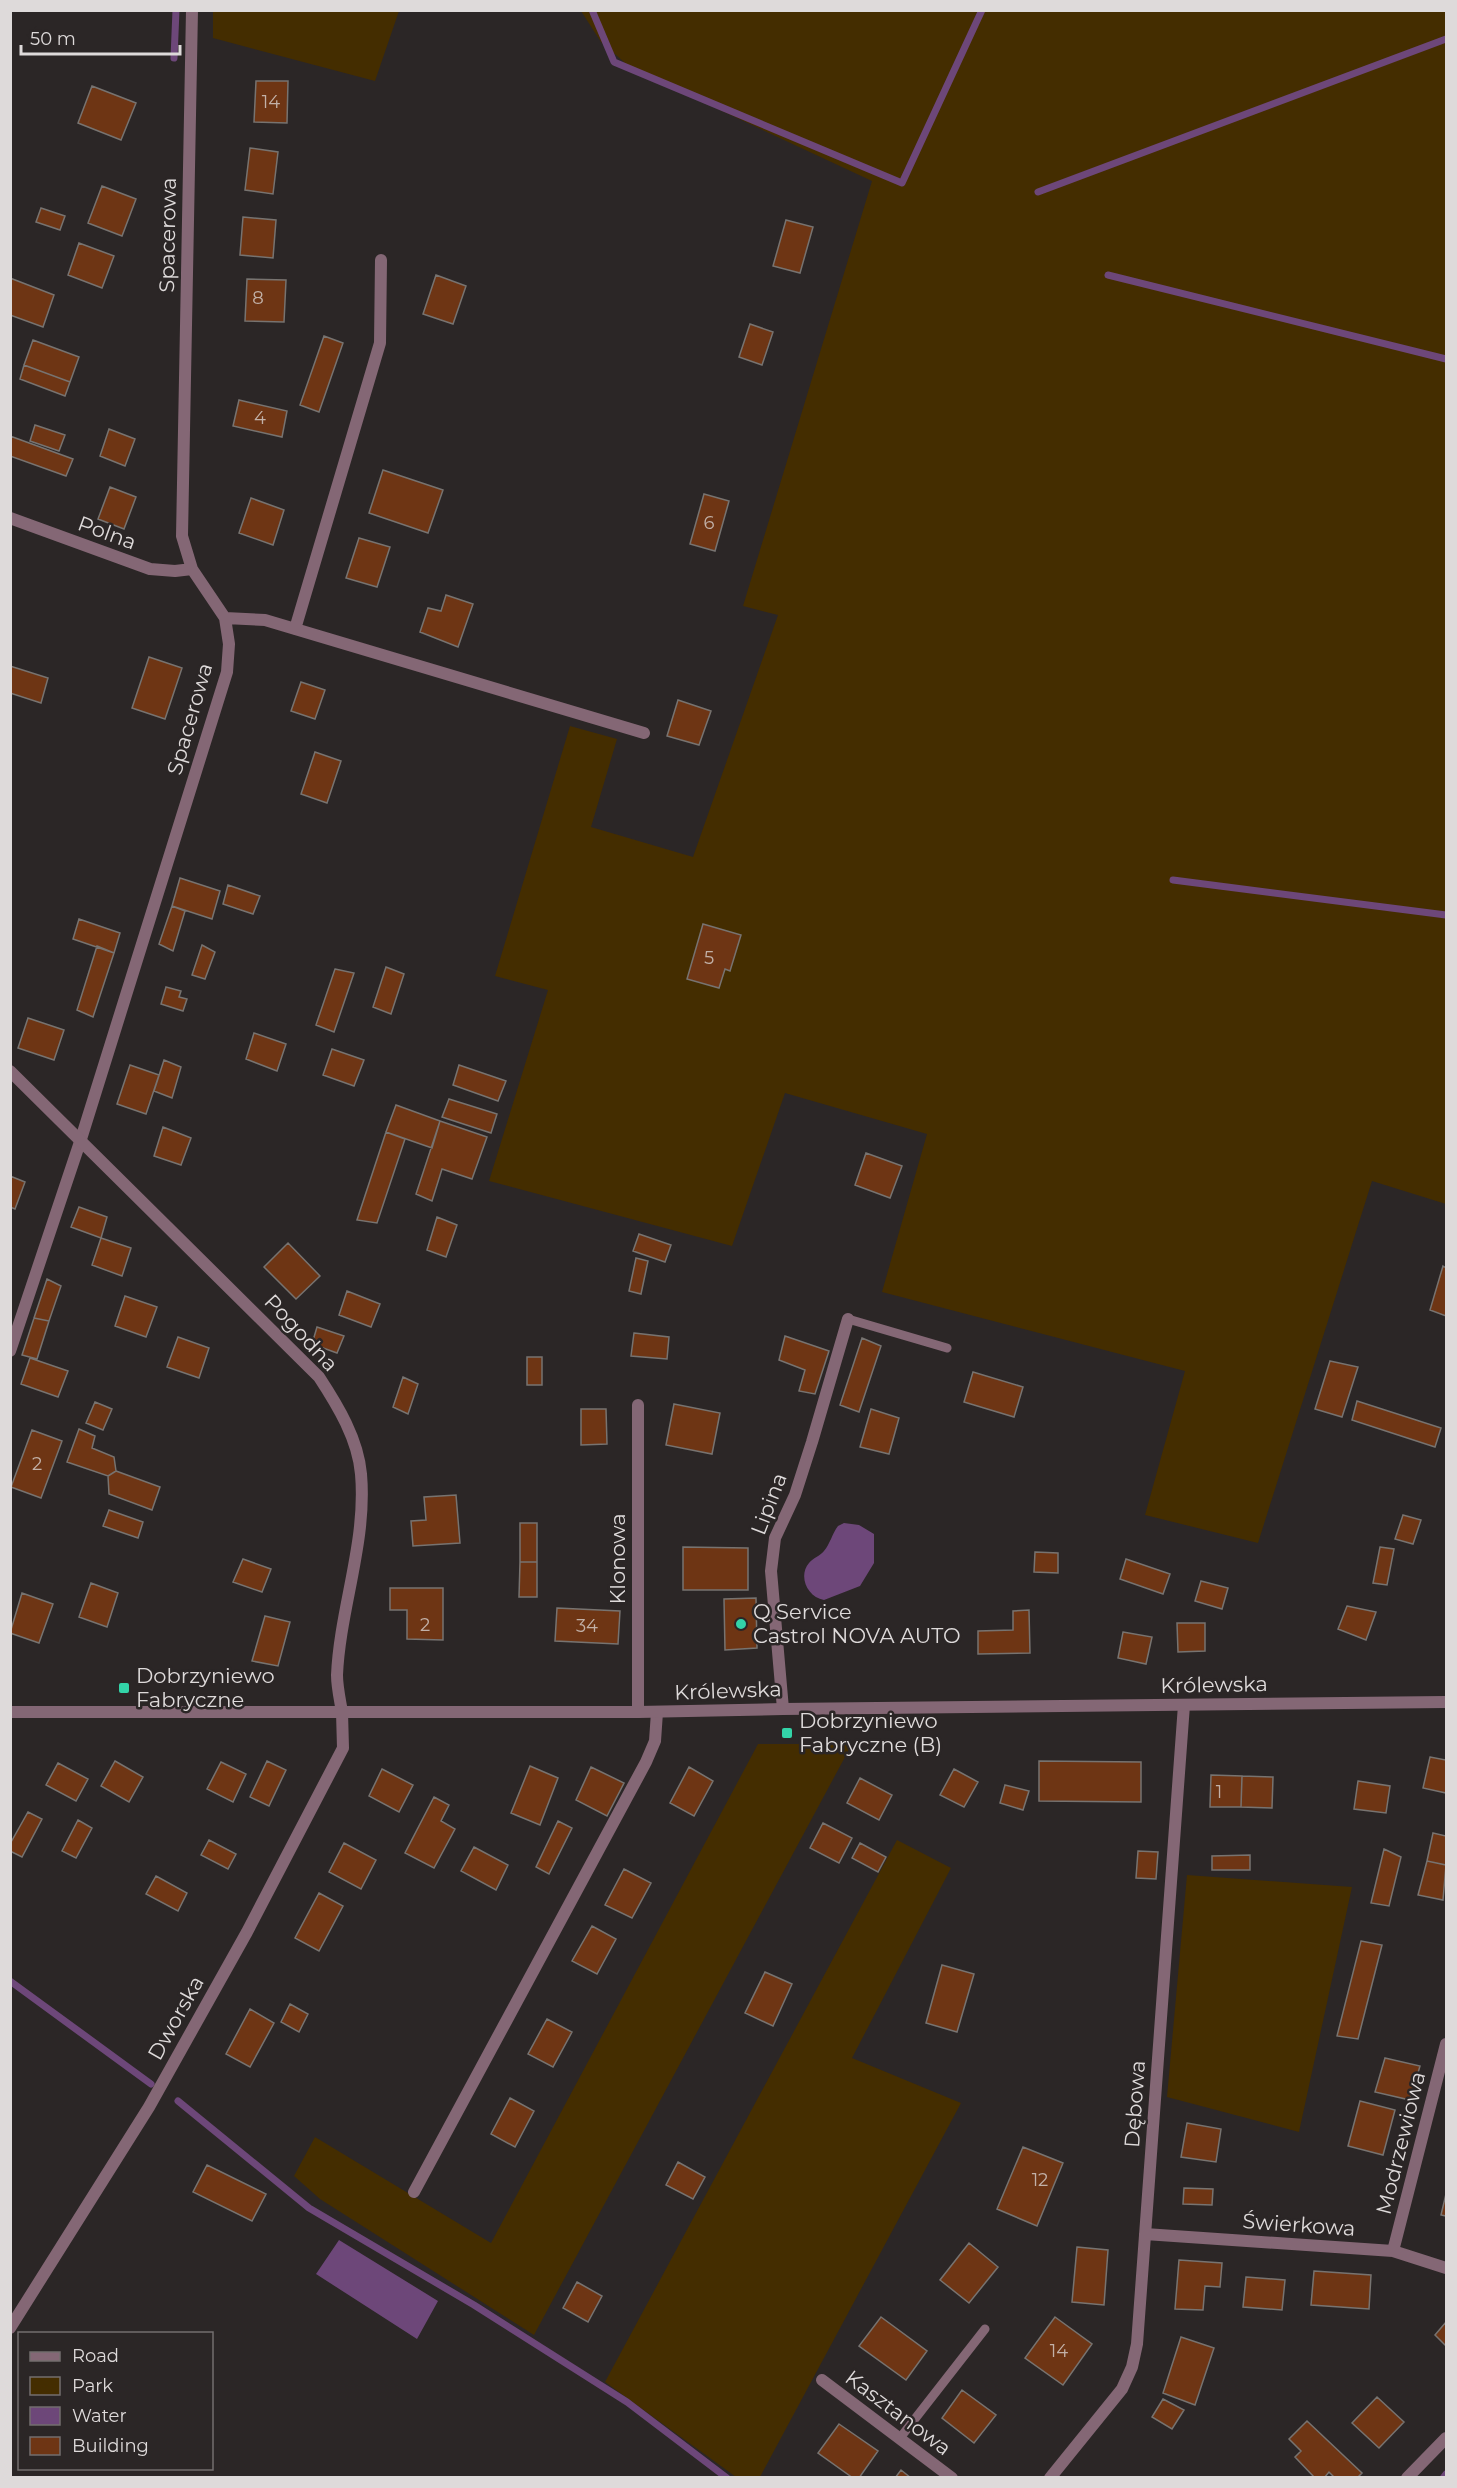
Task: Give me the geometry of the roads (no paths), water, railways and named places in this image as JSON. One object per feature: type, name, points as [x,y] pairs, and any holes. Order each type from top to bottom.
[{"type":"street","name":"Spacerowa","points":[[10,1351],[81,1139],[227,672],[229,645],[225,618],[192,569],[182,527],[192,10]]},
{"type":"street","points":[[295,629],[380,343],[381,260]]},
{"type":"street","name":"Polna","points":[[10,518],[150,569],[175,571],[192,569]]},
{"type":"street","points":[[225,618],[266,620],[644,733]]},
{"type":"street","name":"Pogodna","points":[[10,1071],[319,1377],[337,1405],[350,1433],[361,1472],[362,1514],[338,1668],[342,1712]]},
{"type":"street","name":"Lipina","points":[[783,1708],[771,1571],[772,1551],[775,1538],[795,1495],[848,1319]]},
{"type":"street","name":"Klonowa","points":[[638,1405],[638,1712]]},
{"type":"street","name":"Królewska","points":[[10,1712],[657,1712],[783,1708],[1446,1702]]},
{"type":"street","name":"Dębowa","points":[[1050,2478],[1122,2389],[1132,2367],[1137,2344],[1184,1705]]},
{"type":"street","name":"Dworska","points":[[10,2328],[149,2107],[247,1932],[343,1748],[342,1712]]},
{"type":"street","points":[[414,2192],[646,1762],[656,1741],[657,1712]]},
{"type":"street","name":"Modrzewiowa","points":[[1393,2251],[1446,2044]]},
{"type":"street","name":"Świerkowa","points":[[1145,2234],[1393,2251],[1446,2268]]},
{"type":"street","name":"Kasztanowa","points":[[822,2380],[952,2478]]},
{"type":"street","points":[[1407,2478],[1446,2438]]},
{"type":"lane","points":[[848,1319],[947,1348]]},
{"type":"lane","points":[[900,2438],[985,2330]]},
{"type":"water","points":[[844,1523],[859,1525],[874,1534],[874,1563],[860,1586],[824,1600],[813,1595],[809,1590],[804,1574],[809,1563],[824,1551],[838,1526]]},
{"type":"water","points":[[339,2240],[438,2301],[417,2339],[316,2274]]},
{"type":"waterway","points":[[174,58],[176,10]]},
{"type":"waterway","points":[[592,10],[614,62],[902,183],[982,10]]},
{"type":"waterway","points":[[1038,192],[1446,39]]},
{"type":"waterway","points":[[1108,275],[1446,359]]},
{"type":"waterway","points":[[1173,880],[1446,915]]},
{"type":"waterway","points":[[10,1981],[151,2084]]},
{"type":"waterway","points":[[178,2101],[309,2208],[474,2305],[627,2402],[727,2478]]},
{"type":"waterway","points":[[1443,2478],[1446,2474]]},
{"type":"place","name":"Q Service Castrol NOVA AUTO","points":[[741,1624]]},
{"type":"place","name":"Dobrzyniewo Fabryczne","points":[[124,1688]]},
{"type":"place","name":"Dobrzyniewo Fabryczne (B)","points":[[787,1733]]}]
